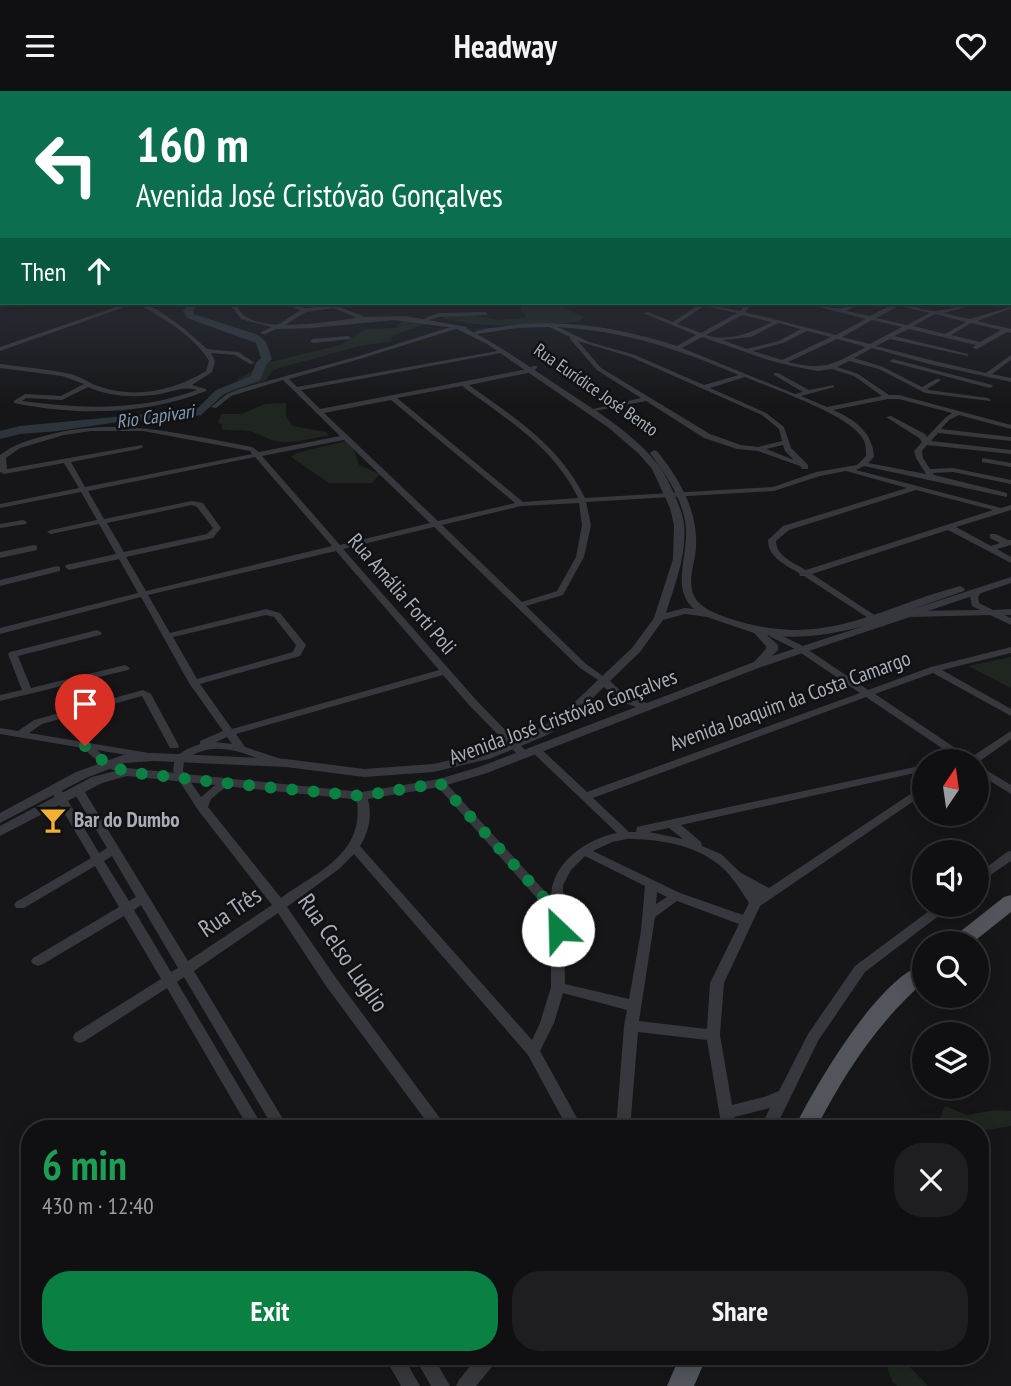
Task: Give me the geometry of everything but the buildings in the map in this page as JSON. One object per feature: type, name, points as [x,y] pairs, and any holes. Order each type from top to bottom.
[{"type":"main road","points":[[974,931],[1011,902]]},
{"type":"main road","points":[[810,1120],[835,1070],[879,1013],[912,982]]},
{"type":"main road","points":[[680,1386],[688,1365]]},
{"type":"street","points":[[0,349],[128,305]]},
{"type":"street","points":[[0,366],[63,374],[109,392],[131,394],[186,385],[209,373],[212,361],[206,351],[158,312],[134,305]]},
{"type":"street","points":[[233,305],[243,318],[276,327],[309,327],[366,319]]},
{"type":"street","points":[[291,305],[304,310]]},
{"type":"street","points":[[262,333],[304,310],[329,305],[366,319]]},
{"type":"street","points":[[673,324],[700,305]]},
{"type":"street","points":[[712,305],[1010,380]]},
{"type":"street","points":[[678,347],[743,312],[747,305]]},
{"type":"street","points":[[817,305],[980,344]]},
{"type":"street","points":[[841,311],[853,305]]},
{"type":"street","points":[[782,362],[837,337],[894,305]]},
{"type":"street","points":[[904,305],[1009,330]]},
{"type":"street","points":[[828,368],[934,313],[969,305]]},
{"type":"street","points":[[945,336],[971,321],[1007,311]]},
{"type":"street","points":[[646,313],[782,362],[856,375],[888,397],[959,412],[1011,427]]},
{"type":"street","points":[[426,319],[439,315],[485,314]]},
{"type":"street","name":"Rua Eurídice José Bento","points":[[366,319],[426,319],[477,332],[653,451],[684,495],[692,548],[686,588],[694,604],[713,616],[759,632]]},
{"type":"street","points":[[718,339],[749,335],[777,321]]},
{"type":"street","points":[[548,324],[570,336],[634,356],[776,421],[786,435],[785,442],[791,454],[805,467]]},
{"type":"street","points":[[1,628],[521,504],[774,489],[820,474],[849,470],[864,464],[870,457],[868,439],[851,423],[826,409],[678,347],[607,328],[548,324],[507,326],[477,332]]},
{"type":"street","points":[[309,327],[314,343],[348,338]]},
{"type":"street","points":[[214,407],[235,392],[457,327]]},
{"type":"street","name":"Rua Eurídice José Bento","points":[[457,327],[480,337],[532,369]]},
{"type":"street","points":[[746,351],[781,342],[806,328]]},
{"type":"street","points":[[955,367],[980,344],[1009,330]]},
{"type":"street","points":[[0,339],[37,336]]},
{"type":"street","points":[[570,336],[599,369],[707,436],[740,447],[758,449],[820,474]]},
{"type":"street","points":[[889,337],[966,355]]},
{"type":"street","points":[[584,352],[601,347]]},
{"type":"street","points":[[206,351],[236,353],[252,363]]},
{"type":"street","points":[[296,389],[500,351]]},
{"type":"street","points":[[983,420],[990,375],[1011,357]]},
{"type":"street","points":[[846,358],[881,369],[921,390],[988,400]]},
{"type":"street","points":[[893,361],[989,386]]},
{"type":"street","points":[[321,411],[532,369]]},
{"type":"street","points":[[776,374],[808,392]]},
{"type":"street","points":[[705,387],[745,375]]},
{"type":"street","points":[[284,377],[583,666],[623,698],[647,707]]},
{"type":"street","points":[[921,390],[938,380]]},
{"type":"street","points":[[464,384],[555,454],[573,479],[587,521],[586,541],[579,561],[559,593],[521,605]]},
{"type":"street","points":[[87,385],[62,398],[25,396],[16,402],[111,411],[169,402],[204,390],[186,385]]},
{"type":"street","points":[[794,397],[832,386]]},
{"type":"street","points":[[826,409],[888,397]]},
{"type":"street","points":[[393,398],[521,504]]},
{"type":"street","points":[[595,410],[647,399]]},
{"type":"street","name":"Rua Eurídice José Bento","points":[[0,819],[59,794],[107,764],[154,757],[286,763],[365,773],[444,766],[485,756],[564,719],[636,650],[659,618],[678,559],[679,525],[670,495],[656,468],[642,451],[595,410]]},
{"type":"street","points":[[930,474],[918,457],[918,451],[959,412]]},
{"type":"street","points":[[889,417],[922,436],[927,443],[1011,452]]},
{"type":"street","points":[[139,447],[4,472],[2,457],[17,446],[91,429],[154,430],[242,446],[258,454]]},
{"type":"street","points":[[937,431],[1011,439]]},
{"type":"street","points":[[0,506],[346,437]]},
{"type":"street","points":[[758,449],[785,442]]},
{"type":"street","name":"Rua Amália Forti Poli","points":[[258,454],[512,745],[529,752],[585,797],[625,834]]},
{"type":"street","points":[[985,460],[1011,465]]},
{"type":"street","points":[[68,461],[194,683],[241,749]]},
{"type":"street","points":[[864,464],[930,474],[1004,495]]},
{"type":"street","points":[[849,470],[1007,509]]},
{"type":"street","points":[[930,474],[953,470],[1011,482]]},
{"type":"street","points":[[878,621],[777,555],[772,547],[772,540],[786,528],[914,488]]},
{"type":"street","points":[[51,532],[186,504],[200,505],[217,529],[210,536],[69,567]]},
{"type":"street","points":[[803,574],[1007,509]]},
{"type":"street","points":[[0,526],[23,522]]},
{"type":"street","points":[[951,528],[1011,560]]},
{"type":"street","points":[[993,536],[1009,542]]},
{"type":"street","points":[[990,549],[1009,542]]},
{"type":"street","points":[[0,555],[34,548]]},
{"type":"street","points":[[0,583],[57,569]]},
{"type":"street","name":"Avenida José Cristóvão Gonçalves","points":[[0,832],[59,794],[79,790],[107,776],[127,772],[362,796],[440,783],[483,770],[757,665],[1011,572]]},
{"type":"street","name":"Avenida José Cristóvão Gonçalves","points":[[759,632],[774,635],[813,635],[912,614],[1011,580]]},
{"type":"street","points":[[978,591],[974,597],[975,604],[1011,622]]},
{"type":"street","points":[[659,618],[685,611],[713,616]]},
{"type":"street","points":[[167,636],[266,612],[277,615],[301,645],[297,654],[194,683]]},
{"type":"street","points":[[912,614],[1011,612]]},
{"type":"street","points":[[0,657],[97,632]]},
{"type":"street","points":[[757,665],[772,650],[771,641],[759,632]]},
{"type":"street","points":[[774,635],[803,650],[953,749]]},
{"type":"street","name":"Avenida Joaquim da Costa Camargo","points":[[585,797],[934,669],[1011,650]]},
{"type":"street","points":[[13,654],[28,692]]},
{"type":"street","points":[[0,698],[125,668]]},
{"type":"street","points":[[934,669],[1011,713]]},
{"type":"street","points":[[180,778],[179,759],[201,744],[228,733],[446,671]]},
{"type":"street","points":[[19,735],[38,722],[143,693],[174,746]]},
{"type":"street","points":[[0,731],[154,757]]},
{"type":"street","points":[[989,749],[1011,734]]},
{"type":"street","name":"Rua Eurídice José Bento","points":[[201,744],[241,749],[286,763]]},
{"type":"street","points":[[85,746],[107,764],[127,772]]},
{"type":"street","points":[[319,793],[328,789],[334,780],[331,770]]},
{"type":"street","points":[[533,1051],[547,1023],[558,987],[557,885],[563,871],[576,856],[625,834],[912,771]]},
{"type":"street","points":[[362,796],[354,786],[365,773]]},
{"type":"street","points":[[855,783],[912,775]]},
{"type":"street","points":[[989,776],[1011,790]]},
{"type":"street","name":"Rua Celso Luglio","points":[[180,778],[280,906],[331,982],[434,1120]]},
{"type":"street","points":[[202,807],[206,797],[224,783]]},
{"type":"street","points":[[440,783],[556,911]]},
{"type":"street","points":[[79,790],[277,1120]]},
{"type":"street","points":[[59,794],[252,1120]]},
{"type":"street","name":"Rua Três","points":[[79,1037],[185,970],[342,861],[354,847],[365,822],[362,796]]},
{"type":"street","points":[[728,1120],[713,1035],[717,983],[755,902],[912,797]]},
{"type":"street","points":[[672,824],[720,860],[737,876],[755,902]]},
{"type":"street","points":[[625,834],[658,836],[702,849]]},
{"type":"street","points":[[354,847],[533,1051],[571,1120]]},
{"type":"street","points":[[20,905],[113,850]]},
{"type":"street","points":[[584,851],[676,896],[745,921]]},
{"type":"street","points":[[989,871],[1011,855]]},
{"type":"street","points":[[737,876],[768,893]]},
{"type":"street","points":[[624,1120],[631,1025],[651,914],[651,884]]},
{"type":"street","points":[[651,914],[676,896]]},
{"type":"street","points":[[38,961],[144,898]]},
{"type":"street","points":[[771,1120],[814,1038],[860,969],[929,917]]},
{"type":"street","points":[[558,987],[634,1006]]},
{"type":"street","points":[[631,1025],[713,1035]]},
{"type":"street","points":[[727,1112],[783,1096]]},
{"type":"street","points":[[398,1365],[411,1386]]},
{"type":"street","points":[[428,1365],[441,1386]]},
{"type":"street","points":[[465,1386],[482,1365]]},
{"type":"shaded area","points":[[522,305],[561,306],[584,317],[578,322],[509,325],[473,324],[441,317],[464,314],[500,320],[525,318],[526,315],[520,311]]},
{"type":"shaded area","points":[[404,320],[429,323],[394,335],[391,338],[393,341],[360,346],[279,368],[272,371],[265,381],[226,392],[240,378],[266,363],[340,345],[366,329],[396,328]]},
{"type":"shaded area","points":[[286,403],[286,415],[292,426],[326,432],[329,436],[282,442],[249,431],[222,429],[218,422],[221,414],[241,414],[265,404]]},
{"type":"shaded area","points":[[346,441],[354,450],[359,465],[380,474],[372,483],[329,483],[291,457],[296,453]]},
{"type":"shaded area","points":[[1011,657],[1011,688],[968,666]]},
{"type":"shaded area","points":[[945,1106],[967,1115],[996,1110],[1011,1111],[1011,1126],[989,1130],[989,1120],[940,1120]]},
{"type":"shaded area","points":[[886,1365],[908,1365],[928,1386],[897,1386],[892,1381]]},
{"type":"waterway","name":"Rio Capivari","points":[[0,435],[20,430],[58,428],[118,419],[174,417],[201,412],[220,392],[256,378],[261,363],[267,359],[261,342],[254,337],[190,316],[188,311],[192,305]]},
{"type":"place","name":"Bar do Dumbo","points":[[53,820]]},
{"type":"route","points":[[85,746],[101,756],[107,764],[127,772],[224,783],[362,796],[440,783],[556,911],[558,930]]}]
